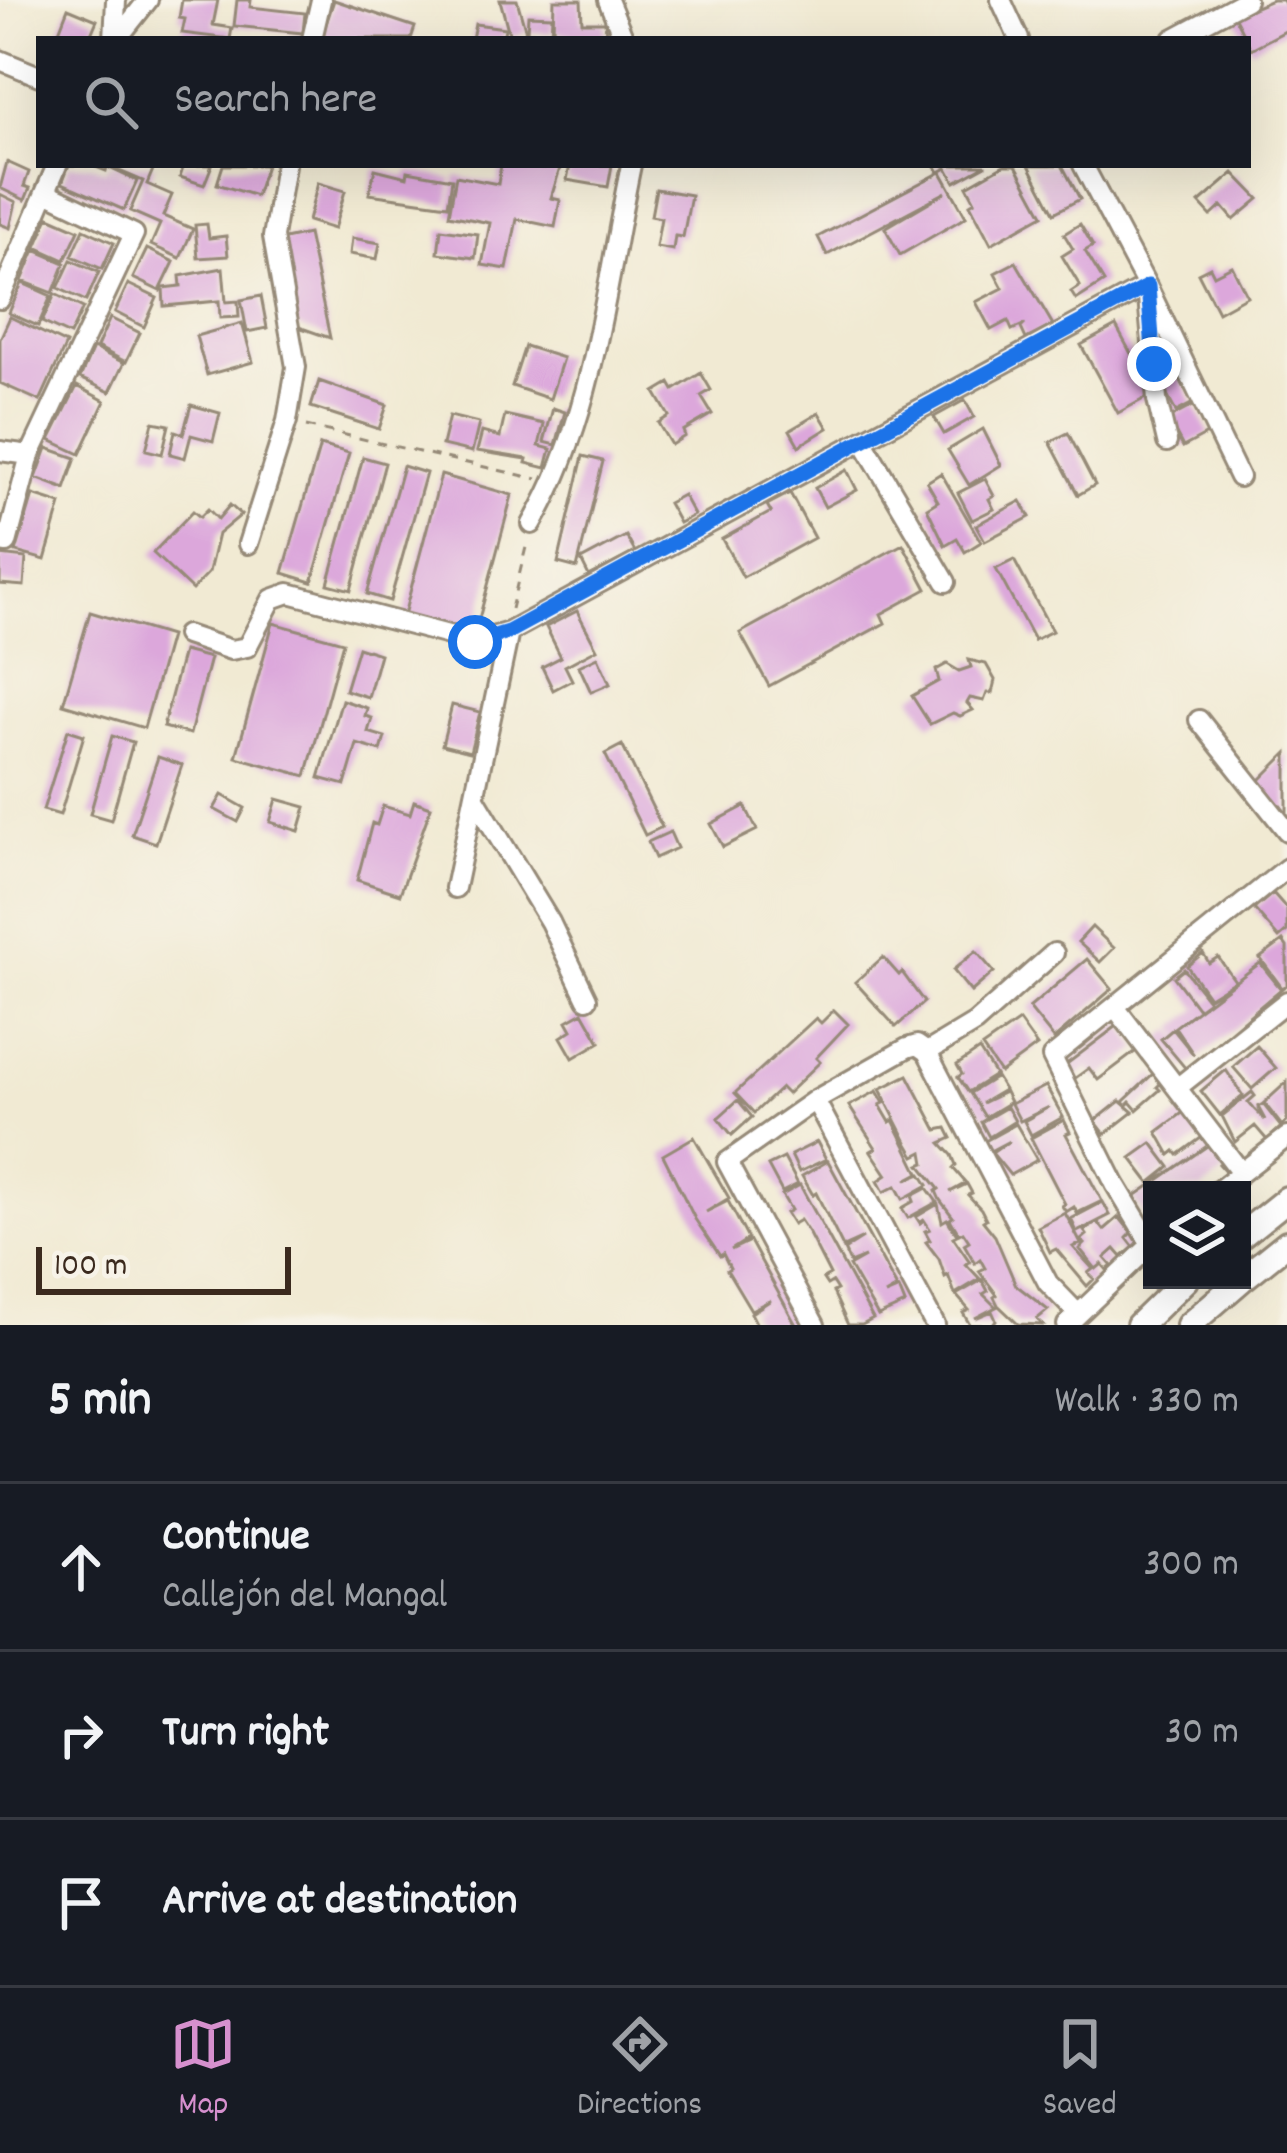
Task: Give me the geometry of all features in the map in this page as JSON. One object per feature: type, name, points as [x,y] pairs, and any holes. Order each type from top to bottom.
[{"type":"main road","points":[[1251,1228],[1287,1199]]},
{"type":"main road","points":[[1251,1272],[1287,1243]]},
{"type":"main road","points":[[1138,1325],[1176,1289]]},
{"type":"main road","points":[[1189,1325],[1231,1289]]},
{"type":"street","points":[[116,0],[116,36]]},
{"type":"street","points":[[118,36],[148,0]]},
{"type":"street","points":[[313,36],[321,0]]},
{"type":"street","points":[[608,0],[623,36]]},
{"type":"street","points":[[1000,0],[1018,36]]},
{"type":"street","points":[[1179,36],[1246,0]]},
{"type":"street","points":[[0,60],[36,75]]},
{"type":"street","points":[[0,299],[56,168]]},
{"type":"street","points":[[248,544],[287,421],[296,367],[273,237],[284,168]]},
{"type":"street","points":[[532,524],[556,483],[575,431],[631,168]]},
{"type":"street","points":[[1085,168],[1148,286],[1239,477]]},
{"type":"street","points":[[0,542],[7,543],[30,455],[134,234],[46,192]]},
{"type":"street","points":[[1148,286],[1157,400],[1166,442]]},
{"type":"street","points":[[186,635],[231,650],[247,647],[272,599],[289,593],[475,642],[508,632],[1148,286]]},
{"type":"street","points":[[863,443],[946,582]]},
{"type":"street","points":[[0,451],[30,455]]},
{"type":"street","points":[[455,888],[508,632]]},
{"type":"street","points":[[1199,720],[1287,831]]},
{"type":"street","points":[[475,798],[550,922],[587,999]]},
{"type":"street","points":[[1143,1229],[1052,1057],[1287,868]]},
{"type":"street","points":[[927,1052],[975,1023],[1054,953]]},
{"type":"street","points":[[1178,1088],[1287,1000]]},
{"type":"street","points":[[1115,1007],[1240,1172]]},
{"type":"street","points":[[814,1325],[727,1162],[815,1100],[917,1045],[927,1052],[1048,1283],[1073,1320],[1143,1253]]},
{"type":"street","points":[[815,1100],[927,1323]]},
{"type":"street","points":[[1230,1181],[1287,1137]]},
{"type":"path","points":[[287,421],[556,483]]},
{"type":"path","points":[[508,632],[532,524]]},
{"type":"building","points":[[182,0],[218,0],[213,25],[232,28],[231,36],[182,33],[185,19],[179,18]]},
{"type":"building","points":[[237,0],[251,0],[250,7],[305,13],[303,33],[234,26]]},
{"type":"building","points":[[334,0],[415,27],[412,36],[322,36]]},
{"type":"building","points":[[500,0],[517,0],[526,32],[510,36]]},
{"type":"building","points":[[554,0],[581,0],[582,22],[605,22],[606,36],[583,36],[553,32]]},
{"type":"building","points":[[1283,0],[1287,30],[1251,49],[1251,36],[1244,36],[1234,16]]},
{"type":"building","points":[[68,8],[97,20],[90,36],[57,36]]},
{"type":"building","points":[[528,15],[552,16],[551,33],[527,32]]},
{"type":"building","points":[[475,24],[505,28],[504,36],[473,36]]},
{"type":"building","points":[[7,162],[29,172],[25,200],[0,188]]},
{"type":"building","points":[[68,168],[109,168],[137,181],[124,210],[62,183]]},
{"type":"building","points":[[112,168],[154,168],[147,184],[172,195],[163,216],[193,229],[180,258],[151,245],[160,224],[130,211],[143,181]]},
{"type":"building","points":[[183,168],[211,168],[204,185],[180,177]]},
{"type":"building","points":[[222,168],[265,168],[256,196],[217,184]]},
{"type":"building","points":[[501,168],[560,168],[551,198],[560,200],[555,227],[517,219],[507,269],[482,265],[490,223],[449,215],[456,176],[498,184]]},
{"type":"building","points":[[569,168],[611,168],[608,187],[567,180]]},
{"type":"building","points":[[947,168],[981,168],[955,182]]},
{"type":"building","points":[[999,168],[1018,168],[1043,215],[991,244],[970,204],[975,201],[967,186]]},
{"type":"building","points":[[1031,168],[1064,168],[1080,199],[1054,213]]},
{"type":"building","points":[[375,169],[407,177],[408,171],[452,179],[448,205],[369,194]]},
{"type":"building","points":[[941,172],[966,217],[900,255],[885,228],[946,192],[827,255],[818,237]]},
{"type":"building","points":[[1234,173],[1259,199],[1234,220],[1222,206],[1211,216],[1199,203]]},
{"type":"building","points":[[318,183],[345,191],[334,229],[308,221]]},
{"type":"building","points":[[656,189],[691,195],[683,237],[675,236],[673,250],[656,247],[661,218],[651,216]]},
{"type":"building","points":[[0,194],[16,202],[10,228],[0,224]]},
{"type":"building","points":[[49,217],[79,230],[65,260],[36,247]]},
{"type":"building","points":[[207,224],[209,238],[226,236],[228,256],[198,258],[195,225]]},
{"type":"building","points":[[1080,224],[1093,246],[1085,251],[1104,282],[1076,300],[1071,292],[1080,286],[1062,256],[1073,249],[1064,234]]},
{"type":"building","points":[[84,229],[114,243],[102,269],[72,256]]},
{"type":"building","points":[[441,229],[478,234],[475,258],[438,253]]},
{"type":"building","points":[[308,234],[330,338],[293,325],[275,241]]},
{"type":"building","points":[[352,238],[380,243],[377,259],[350,254]]},
{"type":"building","points":[[147,249],[174,262],[160,291],[133,278]]},
{"type":"building","points":[[35,250],[65,263],[53,293],[22,281]]},
{"type":"building","points":[[71,260],[99,272],[86,301],[58,288]]},
{"type":"building","points":[[1016,262],[1053,325],[1026,339],[1021,328],[1025,324],[1012,330],[1008,321],[991,330],[976,302],[1003,288],[995,273]]},
{"type":"building","points":[[1232,266],[1247,296],[1218,312],[1198,273],[1210,267],[1214,275]]},
{"type":"building","points":[[223,268],[226,302],[238,301],[239,317],[220,318],[219,301],[164,306],[163,288],[181,286],[180,276]]},
{"type":"building","points":[[22,283],[51,296],[38,326],[9,313]]},
{"type":"building","points":[[128,284],[157,298],[144,327],[115,312]]},
{"type":"building","points":[[55,294],[83,308],[70,335],[42,322]]},
{"type":"building","points":[[261,296],[267,328],[247,332],[241,300]]},
{"type":"building","points":[[10,317],[66,344],[40,401],[0,383],[0,339]]},
{"type":"building","points":[[110,318],[140,333],[126,362],[97,347]]},
{"type":"building","points":[[242,323],[253,362],[207,375],[196,336]]},
{"type":"building","points":[[1116,326],[1153,394],[1118,413],[1081,345]]},
{"type":"building","points":[[525,346],[563,358],[550,399],[512,386]]},
{"type":"building","points":[[93,348],[124,363],[110,392],[80,378]]},
{"type":"building","points":[[1176,370],[1193,403],[1176,412],[1158,379]]},
{"type":"building","points":[[701,373],[711,390],[701,396],[712,414],[683,431],[685,436],[671,445],[658,423],[669,416],[655,392],[670,383],[674,390]]},
{"type":"building","points":[[319,381],[387,405],[379,429],[311,407]]},
{"type":"building","points":[[77,386],[105,401],[80,454],[50,440]]},
{"type":"building","points":[[965,400],[974,417],[944,434],[934,417]]},
{"type":"building","points":[[191,405],[220,413],[213,441],[191,435],[185,458],[170,454],[175,431],[183,434]]},
{"type":"building","points":[[1194,405],[1209,433],[1183,447],[1168,419]]},
{"type":"building","points":[[553,408],[565,412],[556,445],[544,442]]},
{"type":"building","points":[[819,413],[828,428],[799,446],[790,430]]},
{"type":"building","points":[[505,415],[544,424],[539,446],[551,449],[546,468],[526,463],[527,459],[477,451],[482,432],[500,437]]},
{"type":"building","points":[[449,416],[479,423],[472,452],[442,445]]},
{"type":"building","points":[[153,422],[169,425],[162,454],[146,450]]},
{"type":"building","points":[[983,429],[1001,465],[969,485],[948,450]]},
{"type":"building","points":[[1068,433],[1095,485],[1078,495],[1050,442]]},
{"type":"building","points":[[320,445],[349,453],[312,582],[283,573]]},
{"type":"building","points":[[47,448],[76,458],[65,489],[36,478]]},
{"type":"building","points":[[583,456],[603,461],[577,568],[558,563]]},
{"type":"building","points":[[363,457],[385,463],[351,590],[328,584]]},
{"type":"building","points":[[403,466],[426,473],[390,601],[367,594]]},
{"type":"building","points":[[847,470],[857,490],[825,507],[815,488]]},
{"type":"building","points":[[941,473],[981,542],[965,552],[957,538],[945,545],[927,508],[938,501],[927,482]]},
{"type":"building","points":[[441,475],[512,495],[475,634],[404,615]]},
{"type":"building","points":[[985,479],[994,496],[989,499],[994,509],[972,520],[958,493]]},
{"type":"building","points":[[790,493],[814,538],[743,577],[722,539],[771,512],[767,505]]},
{"type":"building","points":[[33,495],[61,504],[45,560],[16,552]]},
{"type":"building","points":[[683,495],[694,515],[679,523],[668,503]]},
{"type":"building","points":[[1021,501],[1030,517],[985,541],[976,525]]},
{"type":"building","points":[[230,505],[241,515],[218,534],[209,572],[192,590],[153,553],[193,511],[200,517],[208,509],[218,519]]},
{"type":"building","points":[[626,536],[635,552],[589,576],[581,560]]},
{"type":"building","points":[[903,544],[927,589],[881,614],[885,623],[769,686],[740,633]]},
{"type":"building","points":[[0,555],[26,558],[24,586],[0,584]]},
{"type":"building","points":[[1014,560],[1052,631],[1034,640],[996,569]]},
{"type":"building","points":[[577,611],[597,649],[565,666],[572,680],[553,690],[542,667],[561,657],[546,627]]},
{"type":"building","points":[[90,612],[170,636],[144,728],[63,704]]},
{"type":"building","points":[[273,623],[343,642],[306,776],[236,757]]},
{"type":"building","points":[[358,647],[380,654],[368,697],[345,690]]},
{"type":"building","points":[[183,651],[210,658],[190,734],[163,727]]},
{"type":"building","points":[[598,657],[610,684],[591,692],[579,666]]},
{"type":"building","points":[[969,660],[986,664],[995,680],[992,693],[984,701],[970,698],[967,703],[973,710],[930,724],[912,696],[939,681],[936,670],[947,664],[959,671],[971,667]]},
{"type":"building","points":[[342,700],[367,708],[365,716],[372,718],[368,732],[385,737],[381,751],[357,744],[345,785],[319,778]]},
{"type":"building","points":[[452,705],[480,712],[470,752],[442,745]]},
{"type":"building","points":[[68,730],[84,735],[60,815],[43,810]]},
{"type":"building","points":[[112,736],[133,742],[111,820],[90,814]]},
{"type":"building","points":[[622,745],[662,827],[645,835],[605,754]]},
{"type":"building","points":[[1287,753],[1287,815],[1257,783]]},
{"type":"building","points":[[158,757],[182,765],[156,843],[132,835]]},
{"type":"building","points":[[222,795],[245,808],[238,822],[214,809]]},
{"type":"building","points":[[277,799],[306,807],[299,831],[270,822]]},
{"type":"building","points":[[414,801],[431,807],[400,894],[357,880],[372,823],[377,825],[383,806],[410,814]]},
{"type":"building","points":[[745,806],[757,830],[723,847],[711,824]]},
{"type":"building","points":[[670,832],[677,848],[655,858],[648,842]]},
{"type":"building","points":[[1273,893],[1287,909],[1287,931],[1279,938],[1254,909]]},
{"type":"building","points":[[1092,927],[1114,948],[1100,962],[1078,942]]},
{"type":"building","points":[[1283,941],[1287,985],[1282,988],[1260,958]]},
{"type":"building","points":[[976,951],[994,972],[971,992],[953,970]]},
{"type":"building","points":[[1203,953],[1209,963],[1218,957],[1235,981],[1209,997],[1187,966]]},
{"type":"building","points":[[883,957],[899,975],[902,972],[924,1002],[896,1027],[855,982]]},
{"type":"building","points":[[1087,959],[1112,989],[1054,1039],[1029,1008]]},
{"type":"building","points":[[1260,963],[1281,989],[1186,1069],[1161,1039],[1173,1029],[1194,1055],[1175,1027]]},
{"type":"building","points":[[1184,969],[1209,1001],[1198,1009],[1174,977]]},
{"type":"building","points":[[834,1010],[848,1024],[816,1058],[820,1062],[787,1094],[781,1088],[754,1113],[735,1093],[816,1018],[821,1023]]},
{"type":"building","points":[[583,1012],[600,1042],[573,1058],[561,1037],[572,1030],[567,1021]]},
{"type":"building","points":[[1019,1021],[1037,1046],[1000,1073],[982,1047]]},
{"type":"building","points":[[1121,1023],[1139,1049],[1098,1080],[1089,1068],[1074,1079],[1064,1066]]},
{"type":"building","points":[[1257,1046],[1276,1068],[1252,1089],[1233,1067]]},
{"type":"building","points":[[979,1050],[995,1075],[968,1092],[958,1077],[962,1074],[957,1065]]},
{"type":"building","points":[[1226,1070],[1243,1096],[1220,1115],[1201,1091]]},
{"type":"building","points":[[1154,1073],[1162,1082],[1157,1087],[1160,1090],[1137,1110],[1130,1102],[1126,1106],[1123,1102]]},
{"type":"building","points":[[908,1075],[937,1130],[947,1128],[952,1138],[941,1143],[966,1183],[950,1192],[967,1184],[972,1193],[968,1195],[981,1209],[1016,1285],[1048,1310],[1037,1319],[1043,1325],[1018,1324],[998,1305],[997,1295],[979,1271],[985,1268],[980,1259],[975,1263],[964,1244],[969,1241],[963,1232],[959,1234],[939,1189],[920,1165],[925,1163],[923,1152],[915,1156],[908,1144],[880,1089]]},
{"type":"building","points":[[996,1077],[1004,1090],[982,1103],[1005,1092],[1010,1102],[985,1117],[970,1093]]},
{"type":"building","points":[[1287,1082],[1287,1122],[1282,1126],[1264,1103]]},
{"type":"building","points":[[1046,1086],[1063,1117],[1031,1135],[1024,1121],[1049,1107],[1020,1121],[1011,1104]]},
{"type":"building","points":[[877,1091],[884,1103],[880,1105],[893,1120],[919,1173],[906,1180],[921,1174],[928,1185],[903,1199],[896,1186],[884,1192],[878,1181],[887,1175],[849,1106]]},
{"type":"building","points":[[1252,1092],[1255,1096],[1248,1102],[1265,1120],[1258,1107],[1263,1104],[1281,1127],[1267,1140],[1255,1126],[1235,1142],[1222,1116]]},
{"type":"building","points":[[738,1100],[752,1117],[732,1135],[718,1118]]},
{"type":"building","points":[[1120,1101],[1133,1112],[1105,1134],[1095,1121]]},
{"type":"building","points":[[1007,1107],[1015,1121],[989,1137],[981,1122]]},
{"type":"building","points":[[1185,1111],[1205,1135],[1178,1155],[1175,1151],[1170,1155],[1157,1132]]},
{"type":"building","points":[[1064,1120],[1070,1132],[1066,1134],[1102,1201],[1077,1213],[1074,1207],[1066,1212],[1062,1206],[1031,1138]]},
{"type":"building","points":[[1016,1124],[1037,1160],[1010,1175],[992,1153],[1009,1141],[990,1151],[985,1141]]},
{"type":"building","points":[[694,1137],[729,1198],[706,1212],[728,1201],[748,1239],[731,1250],[750,1241],[796,1325],[757,1325],[751,1313],[771,1300],[751,1310],[723,1254],[695,1219],[663,1155]]},
{"type":"building","points":[[817,1142],[826,1159],[799,1172],[791,1155]]},
{"type":"building","points":[[1152,1143],[1170,1167],[1148,1181],[1131,1158]]},
{"type":"building","points":[[1210,1144],[1224,1160],[1219,1164],[1226,1172],[1214,1181],[1157,1181]]},
{"type":"building","points":[[784,1158],[798,1184],[782,1192],[768,1166]]},
{"type":"building","points":[[828,1161],[897,1288],[885,1295],[899,1289],[905,1304],[878,1316],[849,1266],[865,1257],[850,1263],[844,1250],[863,1238],[843,1247],[816,1193],[802,1176]]},
{"type":"building","points":[[800,1185],[873,1319],[862,1325],[848,1325],[833,1292],[837,1290],[823,1279],[830,1275],[808,1232],[800,1220],[793,1224],[786,1213],[791,1210],[782,1195]]},
{"type":"building","points":[[927,1188],[937,1202],[908,1218],[902,1208]]},
{"type":"building","points":[[1143,1190],[1143,1212],[1132,1198]]},
{"type":"building","points":[[1103,1202],[1110,1215],[1077,1232],[1071,1219]]},
{"type":"building","points":[[938,1204],[942,1222],[947,1219],[970,1262],[966,1264],[980,1279],[955,1294],[926,1242],[930,1240],[925,1231],[930,1229],[916,1217]]},
{"type":"building","points":[[1065,1213],[1081,1244],[1073,1247],[1093,1269],[1088,1273],[1094,1279],[1087,1286],[1056,1249],[1050,1252],[1038,1227]]},
{"type":"building","points":[[1119,1217],[1132,1233],[1127,1238],[1134,1247],[1122,1257],[1115,1249],[1105,1258],[1112,1266],[1107,1270],[1102,1264],[1096,1269],[1080,1249],[1087,1235],[1084,1231],[1098,1222],[1104,1230]]},
{"type":"building","points":[[982,1280],[988,1291],[983,1294],[996,1307],[975,1318],[992,1311],[996,1320],[992,1325],[970,1325],[963,1313],[969,1310],[956,1295]]},
{"type":"route","points":[[475,642],[508,632],[1148,286],[1154,364]]}]
